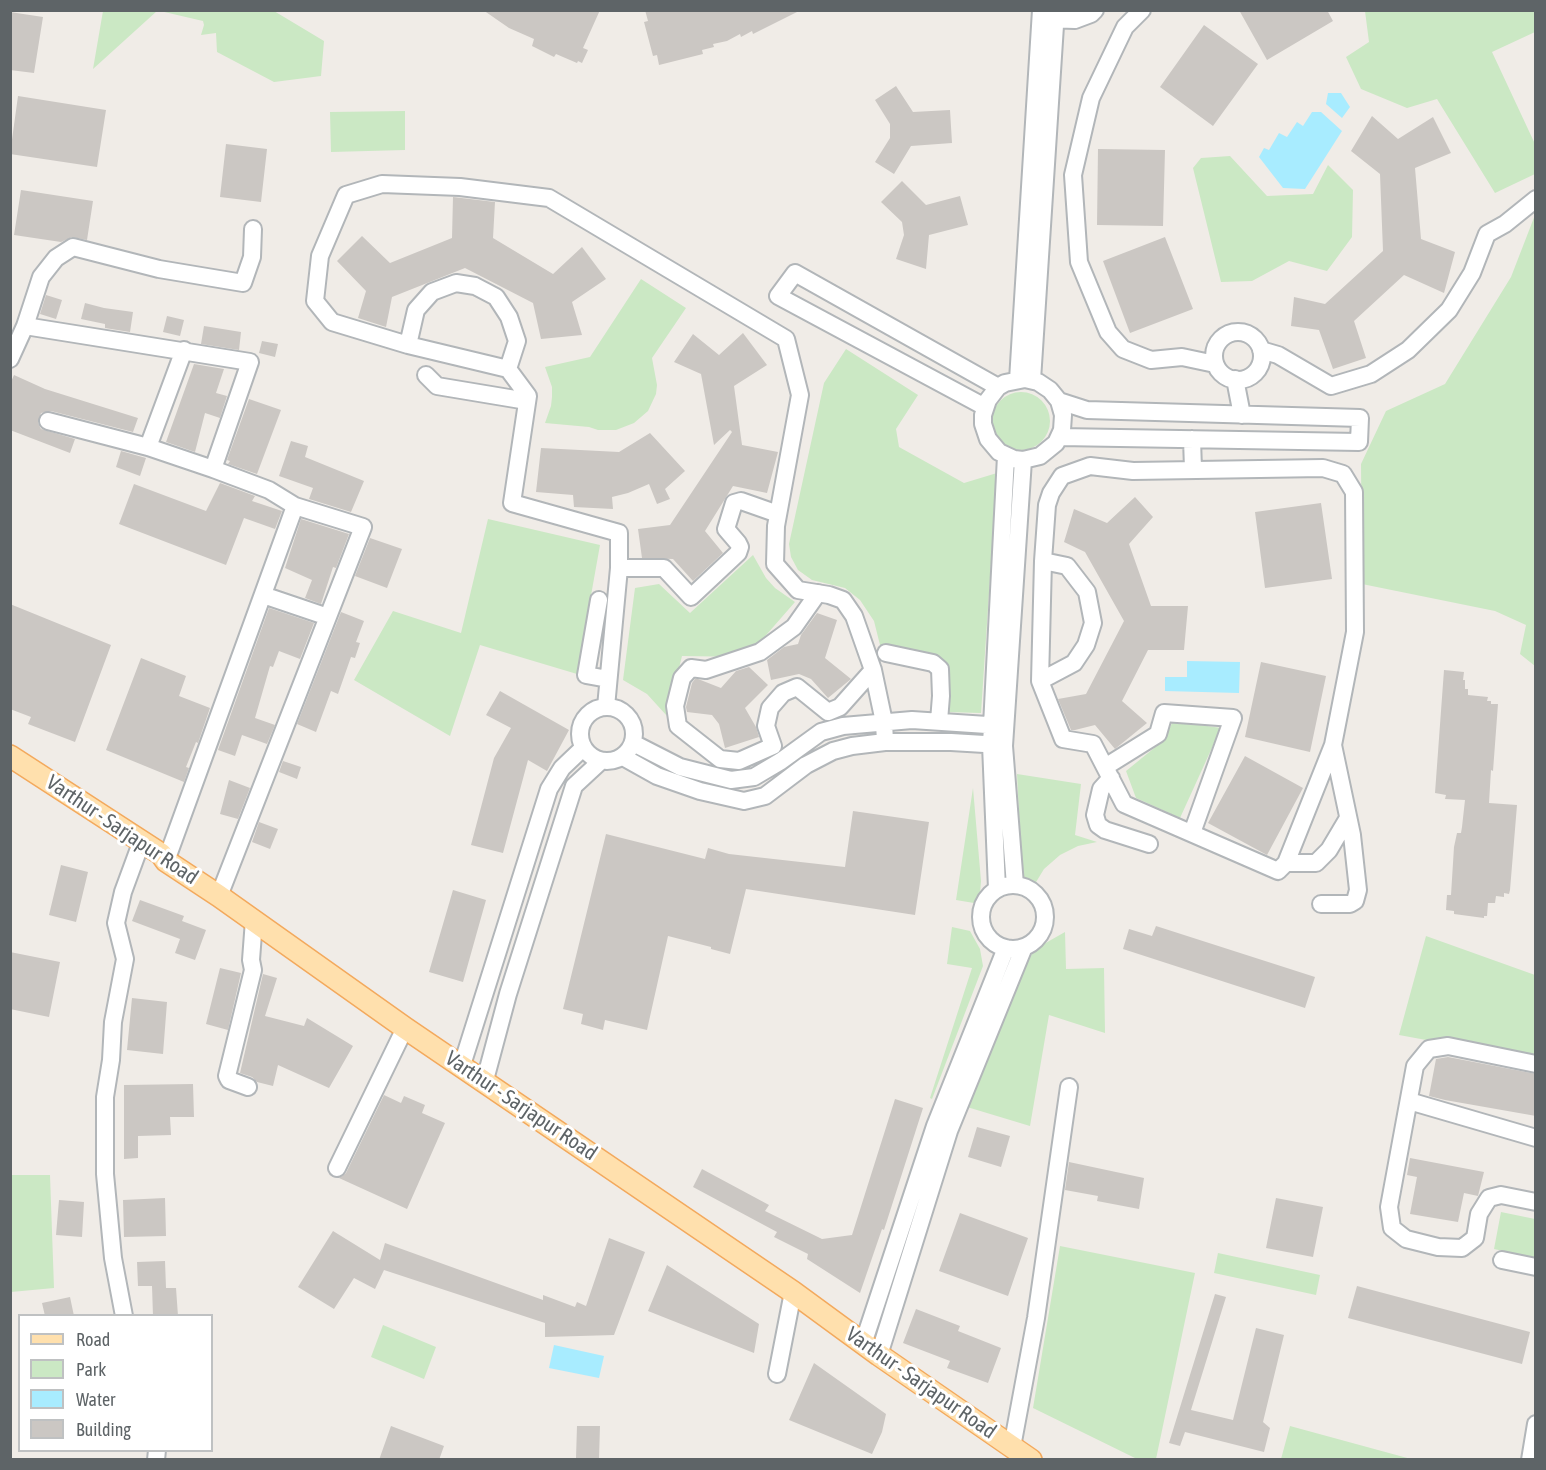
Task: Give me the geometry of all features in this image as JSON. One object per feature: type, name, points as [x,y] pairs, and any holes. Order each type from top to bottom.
[{"type":"main road","name":"Varthur - Sarjapur Road","points":[[10,756],[161,854],[166,861],[254,920],[405,1028],[485,1080],[793,1292],[1031,1460]]},
{"type":"street","points":[[1025,380],[1048,15],[1075,20],[1095,10]]},
{"type":"street","points":[[1142,10],[1125,27],[1091,98],[1073,175],[1079,262],[1108,332],[1123,349],[1151,360],[1182,357],[1215,364]]},
{"type":"street","points":[[606,707],[619,568],[619,532],[512,503],[528,396],[508,369],[408,345],[332,322],[315,301],[320,256],[346,195],[382,184],[460,187],[549,198],[786,339],[800,396],[778,513],[775,564],[798,590],[843,600],[854,616],[873,670],[884,722],[885,742]]},
{"type":"street","points":[[1261,350],[1278,355],[1331,386],[1371,374],[1408,350],[1449,310],[1472,273],[1487,234],[1505,224],[1536,199]]},
{"type":"street","points":[[10,359],[25,326],[41,277],[56,258],[73,247],[159,269],[243,283],[252,257],[253,229]]},
{"type":"street","points":[[984,407],[778,296],[795,273],[999,387]]},
{"type":"street","points":[[408,345],[416,310],[432,292],[456,283],[475,285],[496,297],[509,317],[517,341],[508,369]]},
{"type":"street","points":[[25,326],[250,362],[213,469]]},
{"type":"street","points":[[1242,332],[1248,334],[1254,338],[1261,350],[1261,363],[1254,374],[1242,379],[1235,379],[1220,372],[1215,364],[1215,348],[1222,337],[1228,334],[1242,332]]},
{"type":"street","points":[[148,447],[184,350]]},
{"type":"street","points":[[426,375],[437,386],[527,401]]},
{"type":"street","points":[[1235,379],[1242,415]]},
{"type":"street","points":[[1025,380],[1050,390],[1059,401],[1063,415],[1060,436],[1046,453],[1023,460],[1006,456],[999,452],[988,439],[983,424],[984,407],[999,387],[1005,383],[1025,380]]},
{"type":"street","points":[[1059,401],[1087,410],[1360,418],[1359,442],[1060,436]]},
{"type":"street","points":[[1298,441],[1300,416]]},
{"type":"street","points":[[48,421],[148,447],[269,490],[295,506],[363,527],[219,896]]},
{"type":"street","points":[[1192,439],[1193,469]]},
{"type":"street","points":[[997,889],[998,745],[1006,456]]},
{"type":"street","points":[[999,726],[1023,460]]},
{"type":"street","points":[[1090,466],[1133,471],[1323,468],[1343,474],[1354,492],[1355,632],[1333,745],[1286,863],[1278,871],[1124,804],[1093,744],[1063,739],[1040,681],[1043,561],[1047,505],[1051,493],[1062,476],[1090,466]]},
{"type":"street","points":[[619,568],[664,568],[691,597],[738,553],[740,548],[738,543],[726,529],[726,522],[734,503],[741,501],[778,513]]},
{"type":"street","points":[[166,861],[295,506]]},
{"type":"street","points":[[1040,681],[1074,663],[1086,645],[1093,623],[1087,592],[1067,566],[1043,561]]},
{"type":"street","points":[[818,593],[794,627],[760,652],[706,670],[691,668],[682,678],[675,706],[678,726],[720,759],[739,761],[773,746],[766,726],[770,708],[783,693],[797,687],[828,712],[840,707],[873,670]]},
{"type":"street","points":[[263,595],[328,617]]},
{"type":"street","points":[[599,600],[586,675],[608,679]]},
{"type":"street","points":[[886,653],[933,663],[940,669],[939,721]]},
{"type":"street","points":[[606,707],[613,707],[626,715],[634,728],[633,743],[623,757],[612,762],[591,757],[583,748],[579,738],[581,724],[591,712],[606,707]]},
{"type":"street","points":[[1149,844],[1105,830],[1098,825],[1095,815],[1108,772],[1158,734],[1164,713],[1233,718],[1192,833]]},
{"type":"street","points":[[633,743],[680,767],[730,780],[754,777],[781,761],[820,732],[843,726],[912,720],[999,726]]},
{"type":"street","points":[[623,757],[657,776],[700,791],[744,801],[765,796],[806,765],[833,751],[885,742],[998,745]]},
{"type":"street","points":[[998,745],[1015,885]]},
{"type":"street","points":[[1321,904],[1350,904],[1355,901],[1358,890],[1348,818],[1333,745]]},
{"type":"street","points":[[462,1065],[549,789],[562,768],[583,748]]},
{"type":"street","points":[[485,1080],[508,994],[574,786],[601,761]]},
{"type":"street","points":[[1286,863],[1316,863],[1329,850],[1348,818]]},
{"type":"street","points":[[124,1314],[112,1258],[105,1174],[105,1097],[111,1060],[113,1022],[125,959],[116,923],[123,892],[141,843]]},
{"type":"street","points":[[1015,885],[1025,887],[1040,900],[1045,918],[1040,934],[1024,947],[1006,948],[994,943],[988,937],[981,920],[984,903],[997,889],[1015,885]]},
{"type":"street","points":[[248,1087],[229,1080],[227,1076],[253,970],[251,960],[254,920]]},
{"type":"street","points":[[871,1349],[949,1131],[1024,947]]},
{"type":"street","points":[[871,1349],[935,1126],[1006,948]]},
{"type":"street","points":[[486,986],[508,994]]},
{"type":"street","points":[[337,1168],[405,1028]]},
{"type":"street","points":[[1536,1064],[1448,1046],[1429,1049],[1415,1066],[1389,1207],[1392,1228],[1406,1239],[1438,1247],[1462,1248],[1475,1238],[1479,1214],[1489,1198],[1500,1195],[1536,1202]]},
{"type":"street","points":[[1012,1447],[1036,1318],[1069,1087]]},
{"type":"street","points":[[1409,1101],[1536,1138]]},
{"type":"street","points":[[1502,1260],[1536,1267]]},
{"type":"street","points":[[777,1374],[793,1292]]},
{"type":"street","points":[[1530,1460],[1536,1424]]},
{"type":"green space","points":[[103,11],[157,11],[93,69]]},
{"type":"green space","points":[[160,11],[274,11],[324,41],[321,76],[274,82],[217,52],[216,33],[201,35],[203,21]]},
{"type":"green space","points":[[1365,11],[1535,11],[1535,32],[1492,52],[1535,144],[1535,174],[1495,193],[1437,99],[1407,108],[1361,89],[1346,57],[1369,42]]},
{"type":"green space","points":[[405,111],[405,150],[331,152],[330,112]]},
{"type":"green space","points":[[1230,156],[1267,196],[1313,194],[1328,165],[1353,190],[1352,237],[1327,271],[1289,261],[1252,281],[1221,282],[1193,168],[1201,158]]},
{"type":"green space","points":[[1535,215],[1535,666],[1520,654],[1526,625],[1495,611],[1362,584],[1361,464],[1386,411],[1445,384],[1511,277]]},
{"type":"green space","points":[[641,279],[686,308],[652,358],[657,385],[656,394],[648,411],[634,423],[616,430],[545,423],[551,406],[552,387],[545,367],[590,357]]},
{"type":"green space","points":[[846,349],[918,395],[896,429],[899,447],[964,483],[997,473],[981,713],[945,712],[937,662],[880,645],[874,621],[860,600],[845,588],[812,580],[798,570],[791,557],[789,544],[824,383]]},
{"type":"green space","points":[[1021,392],[1032,394],[1045,405],[1050,421],[1048,432],[1037,445],[1021,450],[1010,448],[997,437],[992,421],[994,410],[1005,397]]},
{"type":"green space","points":[[488,519],[600,545],[577,674],[480,645],[450,736],[354,680],[393,611],[461,633]]},
{"type":"green space","points":[[753,555],[766,578],[775,588],[795,602],[747,657],[682,656],[667,716],[647,694],[623,680],[635,588],[659,584],[690,613]]},
{"type":"green space","points":[[1173,721],[1221,728],[1180,818],[1136,798],[1126,771],[1164,740]]},
{"type":"green space","points":[[1017,774],[1081,784],[1075,835],[1097,842],[1078,846],[1060,855],[1044,869],[1033,887],[1022,876]]},
{"type":"green space","points":[[973,788],[981,881],[980,894],[974,903],[956,900]]},
{"type":"green space","points":[[952,927],[970,931],[980,949],[983,966],[932,1099],[930,1098],[972,968],[947,964]]},
{"type":"green space","points":[[1065,932],[1066,969],[1104,968],[1105,1033],[1049,1015],[1030,1126],[967,1107],[1020,975],[1035,949]]},
{"type":"green space","points":[[1426,936],[1535,975],[1535,1060],[1399,1035]]},
{"type":"green space","points":[[11,1175],[50,1175],[54,1288],[11,1292]]},
{"type":"green space","points":[[1501,1212],[1535,1219],[1535,1258],[1494,1249]]},
{"type":"green space","points":[[1060,1246],[1195,1273],[1156,1459],[1137,1459],[1033,1408]]},
{"type":"green space","points":[[1218,1253],[1320,1275],[1316,1295],[1214,1273]]},
{"type":"green space","points":[[383,1325],[436,1347],[424,1379],[371,1357]]},
{"type":"green space","points":[[1290,1426],[1411,1459],[1281,1459]]},
{"type":"water","points":[[1328,93],[1341,93],[1350,107],[1342,118],[1326,104]]},
{"type":"water","points":[[1312,112],[1321,112],[1342,131],[1305,189],[1283,188],[1259,157],[1264,148],[1269,150],[1279,133],[1287,137],[1297,122],[1303,126]]},
{"type":"water","points":[[1187,661],[1240,662],[1239,693],[1165,691],[1165,677],[1187,677]]},
{"type":"water","points":[[554,1345],[604,1356],[599,1378],[549,1368]]},
{"type":"building","points":[[483,10],[600,10],[583,48],[588,50],[582,63],[578,61],[577,63],[556,54],[554,57],[532,46],[534,39],[509,28]]},
{"type":"building","points":[[645,10],[801,10],[753,34],[752,31],[741,37],[740,34],[727,41],[713,44],[714,47],[702,50],[703,54],[659,65],[657,55],[653,56],[644,22],[648,21]]},
{"type":"building","points":[[1239,10],[1327,10],[1333,21],[1267,60]]},
{"type":"building","points":[[10,12],[43,17],[34,73],[10,70]]},
{"type":"building","points":[[1204,25],[1258,64],[1213,126],[1160,87]]},
{"type":"building","points":[[896,86],[913,112],[950,110],[952,143],[911,146],[894,174],[875,162],[890,138],[890,124],[875,100]]},
{"type":"building","points":[[18,96],[106,110],[97,167],[10,154]]},
{"type":"building","points":[[1372,116],[1398,139],[1433,117],[1451,153],[1415,168],[1421,239],[1455,252],[1444,293],[1404,275],[1354,321],[1366,358],[1333,369],[1319,330],[1291,326],[1294,297],[1325,304],[1383,251],[1380,174],[1351,151]]},
{"type":"building","points":[[226,144],[267,149],[261,202],[220,197]]},
{"type":"building","points":[[1098,149],[1165,150],[1163,226],[1097,225]]},
{"type":"building","points":[[902,181],[926,205],[960,196],[968,225],[929,235],[926,269],[896,259],[904,235],[902,222],[881,202]]},
{"type":"building","points":[[21,190],[93,201],[87,240],[72,237],[61,242],[14,235]]},
{"type":"building","points":[[453,197],[495,202],[493,238],[553,274],[582,247],[606,279],[572,302],[582,335],[541,339],[533,303],[465,268],[392,297],[386,327],[358,318],[366,291],[337,261],[362,236],[390,263],[452,238]]},
{"type":"building","points":[[1165,237],[1193,309],[1130,333],[1103,261]]},
{"type":"building","points":[[46,295],[62,300],[56,319],[40,314]]},
{"type":"building","points":[[85,303],[133,312],[130,332],[105,328],[105,324],[81,319]]},
{"type":"building","points":[[167,316],[184,320],[180,336],[163,332]]},
{"type":"building","points":[[204,326],[241,332],[239,350],[201,344]]},
{"type":"building","points":[[743,333],[767,365],[734,386],[742,445],[778,452],[767,493],[733,486],[705,531],[723,553],[693,581],[673,559],[642,558],[638,529],[670,525],[732,432],[730,430],[714,445],[701,374],[674,362],[693,334],[719,355]]},
{"type":"building","points":[[262,341],[278,344],[275,357],[259,353]]},
{"type":"building","points":[[194,364],[224,369],[216,393],[227,396],[220,418],[205,413],[195,452],[166,442]]},
{"type":"building","points":[[14,375],[45,389],[138,418],[133,432],[51,411],[41,413],[38,423],[41,429],[75,439],[70,453],[10,430],[10,384]]},
{"type":"building","points":[[249,399],[281,410],[257,474],[228,464],[230,461],[227,460]]},
{"type":"building","points":[[650,433],[685,471],[665,489],[670,499],[657,504],[649,484],[612,497],[613,509],[574,507],[573,495],[536,492],[541,448],[619,452]]},
{"type":"building","points":[[291,441],[308,446],[305,457],[364,481],[351,512],[309,499],[313,488],[279,476]]},
{"type":"building","points":[[121,451],[146,458],[140,476],[116,467]]},
{"type":"building","points":[[220,483],[255,496],[252,501],[282,511],[275,529],[244,518],[226,565],[119,524],[134,484],[206,511]]},
{"type":"building","points":[[1135,497],[1153,517],[1129,544],[1151,606],[1188,606],[1184,650],[1148,650],[1122,701],[1147,723],[1115,749],[1095,725],[1071,730],[1058,699],[1086,694],[1124,621],[1085,552],[1064,542],[1074,509],[1107,523]]},
{"type":"building","points":[[1321,503],[1332,579],[1265,588],[1255,512]]},
{"type":"building","points":[[301,519],[349,534],[336,568],[333,567],[321,604],[305,598],[312,580],[285,568]]},
{"type":"building","points":[[370,538],[402,549],[387,588],[355,576]]},
{"type":"building","points":[[10,604],[111,645],[75,742],[28,724],[31,717],[10,709]]},
{"type":"building","points":[[269,608],[314,623],[300,659],[279,651],[273,667],[270,666],[255,718],[275,725],[267,744],[242,735],[235,756],[218,750]]},
{"type":"building","points":[[341,612],[364,621],[356,642],[360,643],[355,658],[351,657],[338,694],[331,691],[316,732],[297,724]]},
{"type":"building","points":[[817,613],[837,620],[825,658],[851,679],[828,698],[811,679],[799,674],[771,680],[767,660],[784,647],[798,644],[801,635]]},
{"type":"building","points":[[141,658],[186,676],[179,696],[210,708],[198,743],[196,742],[186,767],[189,768],[184,782],[106,750]]},
{"type":"building","points":[[1261,662],[1326,676],[1310,752],[1245,737]]},
{"type":"building","points":[[749,667],[768,685],[745,708],[759,737],[725,748],[719,724],[712,715],[687,712],[686,707],[692,683],[698,679],[721,688],[736,671]]},
{"type":"building","points":[[1444,670],[1464,672],[1463,680],[1465,680],[1465,689],[1468,689],[1468,695],[1488,697],[1487,701],[1491,701],[1491,704],[1498,704],[1489,803],[1517,805],[1509,894],[1504,893],[1504,897],[1496,896],[1495,903],[1488,903],[1487,916],[1484,918],[1454,914],[1454,911],[1446,910],[1447,895],[1451,895],[1454,847],[1457,833],[1461,833],[1465,800],[1445,799],[1446,795],[1435,793]]},
{"type":"building","points":[[500,691],[569,730],[547,771],[528,760],[503,853],[471,845],[494,758],[511,728],[486,715]]},
{"type":"building","points":[[1245,756],[1303,788],[1267,855],[1208,823]]},
{"type":"building","points":[[283,761],[301,767],[297,779],[279,772]]},
{"type":"building","points":[[229,780],[250,788],[238,819],[220,814]]},
{"type":"building","points":[[853,811],[929,822],[915,915],[746,889],[730,954],[668,936],[647,1030],[605,1020],[603,1030],[581,1024],[583,1014],[563,1009],[606,834],[705,859],[708,848],[729,854],[845,867]]},
{"type":"building","points":[[259,822],[278,829],[270,849],[252,842]]},
{"type":"building","points":[[61,865],[88,872],[76,922],[49,915]]},
{"type":"building","points":[[453,890],[486,900],[463,982],[429,972]]},
{"type":"building","points":[[140,900],[184,916],[182,921],[206,930],[195,960],[175,953],[180,939],[132,921]]},
{"type":"building","points":[[1156,926],[1315,977],[1305,1008],[1123,949],[1129,929],[1152,936]]},
{"type":"building","points":[[10,952],[60,962],[49,1017],[10,1009]]},
{"type":"building","points":[[220,968],[241,973],[228,1030],[206,1024]]},
{"type":"building","points":[[263,974],[277,978],[265,1016],[304,1026],[307,1018],[353,1046],[329,1088],[278,1065],[273,1086],[257,1082],[252,1077],[240,1073]]},
{"type":"building","points":[[132,998],[167,1002],[163,1054],[127,1050]]},
{"type":"building","points":[[1448,1057],[1536,1074],[1536,1116],[1429,1096],[1436,1059]]},
{"type":"building","points":[[193,1084],[194,1117],[170,1117],[171,1135],[138,1136],[138,1158],[124,1159],[124,1085]]},
{"type":"building","points":[[384,1095],[401,1103],[404,1096],[425,1105],[422,1113],[445,1123],[407,1209],[339,1178],[346,1173]]},
{"type":"building","points":[[895,1099],[923,1108],[884,1230],[882,1229],[860,1293],[807,1259],[808,1254],[774,1237],[777,1232],[693,1187],[702,1169],[769,1205],[765,1211],[822,1239],[852,1235]]},
{"type":"building","points":[[977,1127],[1010,1136],[1001,1167],[968,1157]]},
{"type":"building","points":[[1410,1158],[1484,1172],[1478,1196],[1464,1193],[1458,1222],[1410,1214],[1417,1177],[1407,1175]]},
{"type":"building","points":[[1069,1162],[1144,1178],[1139,1209],[1097,1201],[1098,1196],[1065,1190]]},
{"type":"building","points":[[165,1198],[166,1236],[124,1237],[123,1200]]},
{"type":"building","points":[[1276,1198],[1323,1207],[1313,1257],[1266,1248]]},
{"type":"building","points":[[59,1200],[84,1202],[82,1237],[56,1235]]},
{"type":"building","points":[[960,1213],[1028,1238],[1008,1296],[939,1271]]},
{"type":"building","points":[[333,1231],[380,1260],[385,1243],[543,1300],[543,1295],[575,1307],[577,1302],[586,1306],[609,1238],[645,1252],[614,1335],[545,1337],[545,1323],[384,1270],[375,1289],[354,1278],[334,1309],[298,1287]]},
{"type":"building","points":[[165,1261],[166,1288],[176,1288],[178,1314],[153,1314],[152,1286],[138,1286],[137,1262]]},
{"type":"building","points":[[667,1265],[759,1324],[754,1353],[648,1311]]},
{"type":"building","points":[[1357,1286],[1530,1332],[1522,1364],[1348,1318]]},
{"type":"building","points":[[1215,1294],[1226,1297],[1191,1410],[1233,1420],[1256,1328],[1284,1335],[1263,1422],[1270,1428],[1264,1452],[1185,1432],[1180,1446],[1169,1443]]},
{"type":"building","points":[[70,1297],[74,1314],[45,1314],[42,1303]]},
{"type":"building","points":[[916,1309],[960,1326],[958,1331],[1001,1348],[988,1383],[947,1368],[950,1361],[903,1343]]},
{"type":"building","points":[[814,1363],[886,1414],[882,1432],[872,1454],[789,1420]]},
{"type":"building","points":[[391,1426],[444,1446],[439,1460],[379,1460]]},
{"type":"building","points":[[577,1426],[600,1426],[599,1459],[576,1458]]}]
